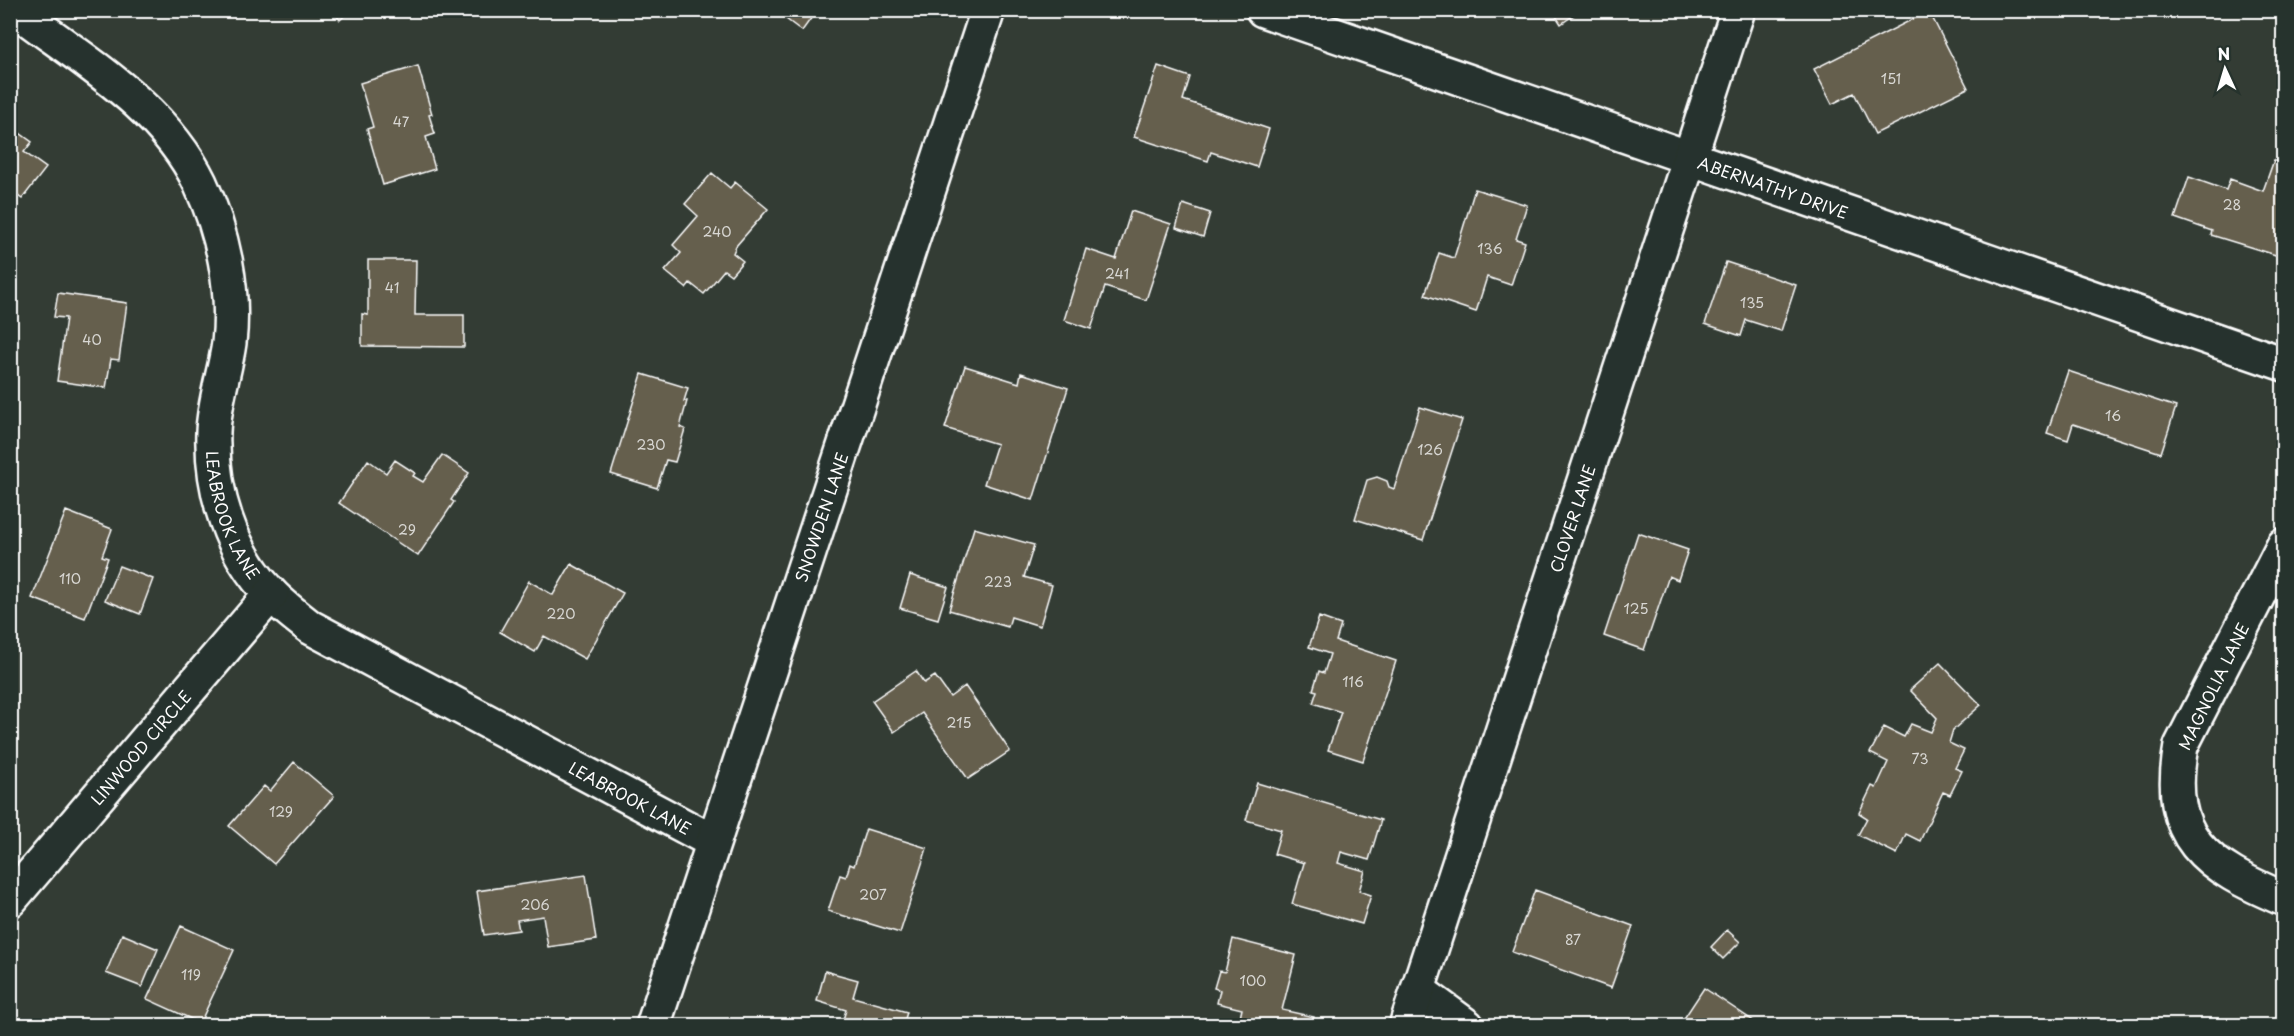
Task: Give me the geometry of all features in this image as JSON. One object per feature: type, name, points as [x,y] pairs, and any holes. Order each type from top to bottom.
[{"type":"street","name":"LEABROOK LANE","points":[[16,10],[140,104],[173,141],[199,182],[219,233],[229,287],[229,341],[213,431],[214,473],[224,517],[244,559],[271,594],[310,627],[712,841]]},
{"type":"street","name":"SNOWDEN LANE","points":[[652,1026],[988,10]]},
{"type":"street","name":"ABERNATHY DRIVE","points":[[1263,10],[2283,364]]},
{"type":"street","name":"CLOVER LANE","points":[[1406,1026],[1738,10]]},
{"type":"street","name":"MAGNOLIA LANE","points":[[2283,545],[2181,746],[2175,776],[2179,808],[2190,833],[2214,864],[2242,881],[2283,899]]},
{"type":"street","name":"LINWOOD CIRCLE","points":[[10,900],[271,594]]},
{"type":"street","points":[[1418,990],[1467,1026]]},
{"type":"building","points":[[332,10],[351,10],[340,20]]},
{"type":"building","points":[[774,10],[817,10],[802,31]]},
{"type":"building","points":[[1552,10],[1581,10],[1561,24]]},
{"type":"building","points":[[1929,11],[1968,88],[1875,134],[1854,93],[1832,104],[1814,69]]},
{"type":"building","points":[[418,66],[432,114],[429,115],[435,134],[426,137],[435,169],[383,185],[367,129],[373,127],[360,83]]},
{"type":"building","points":[[1158,66],[1190,77],[1183,100],[1269,129],[1257,167],[1211,152],[1208,161],[1134,137]]},
{"type":"building","points":[[10,126],[32,142],[24,152],[46,168],[22,199],[10,190]]},
{"type":"building","points":[[2274,160],[2284,163],[2284,244],[2279,256],[2211,235],[2212,231],[2175,218],[2189,177],[2226,190],[2230,179],[2263,191]]},
{"type":"building","points":[[712,173],[730,188],[735,182],[768,209],[736,246],[733,253],[743,261],[731,275],[724,270],[704,294],[690,283],[686,288],[665,271],[681,253],[673,245],[698,216],[685,204]]},
{"type":"building","points":[[1475,189],[1527,205],[1516,239],[1525,242],[1511,285],[1487,277],[1476,312],[1425,295],[1439,253],[1454,258]]},
{"type":"building","points":[[1183,204],[1210,213],[1203,237],[1176,228]]},
{"type":"building","points":[[1131,211],[1171,224],[1146,300],[1105,287],[1091,329],[1064,320],[1086,249],[1116,259]]},
{"type":"building","points":[[368,260],[416,260],[415,315],[464,315],[464,347],[362,346],[362,314],[368,315]]},
{"type":"building","points":[[1726,262],[1796,285],[1781,331],[1746,320],[1741,336],[1705,324]]},
{"type":"building","points":[[58,293],[127,303],[119,360],[111,359],[106,388],[57,381],[66,318],[54,317]]},
{"type":"building","points":[[965,366],[1019,383],[1021,373],[1068,388],[1033,500],[984,484],[997,444],[945,428]]},
{"type":"building","points":[[2068,371],[2176,407],[2161,453],[2073,424],[2068,440],[2047,433]]},
{"type":"building","points":[[642,374],[688,388],[680,427],[685,429],[675,462],[666,460],[657,488],[611,474]]},
{"type":"building","points":[[1420,407],[1462,420],[1423,540],[1355,519],[1367,480],[1377,477],[1387,481],[1389,487],[1394,489]]},
{"type":"building","points":[[442,455],[469,473],[451,500],[454,502],[418,556],[339,503],[368,460],[386,473],[395,460],[415,473],[413,476],[423,482]]},
{"type":"building","points":[[66,511],[112,529],[102,556],[108,558],[85,618],[32,598]]},
{"type":"building","points":[[974,528],[1034,545],[1024,577],[1052,585],[1040,626],[1011,617],[1008,627],[949,610]]},
{"type":"building","points":[[1638,533],[1688,550],[1678,580],[1669,576],[1644,650],[1604,636]]},
{"type":"building","points":[[571,564],[623,593],[585,659],[544,636],[535,652],[500,632],[529,581],[553,595]]},
{"type":"building","points":[[119,566],[153,579],[140,614],[105,600]]},
{"type":"building","points":[[910,575],[948,587],[938,619],[900,608]]},
{"type":"building","points":[[1319,617],[1341,625],[1336,641],[1396,661],[1363,761],[1328,750],[1341,712],[1313,703],[1317,691],[1313,690],[1319,671],[1324,673],[1330,654],[1309,647]]},
{"type":"building","points":[[1940,663],[1981,705],[1953,730],[1949,743],[1964,750],[1955,768],[1962,771],[1950,795],[1943,792],[1920,841],[1906,834],[1897,854],[1858,835],[1867,818],[1859,813],[1872,786],[1876,788],[1888,762],[1870,753],[1884,727],[1904,737],[1911,724],[1931,732],[1937,718],[1910,690]]},
{"type":"building","points":[[916,671],[924,683],[935,676],[950,697],[965,686],[1010,751],[968,779],[922,713],[894,732],[872,701]]},
{"type":"building","points":[[294,762],[334,796],[274,864],[229,826],[264,786],[270,791]]},
{"type":"building","points":[[1257,783],[1381,820],[1369,860],[1341,852],[1338,863],[1365,871],[1359,891],[1371,895],[1362,924],[1292,904],[1304,863],[1274,854],[1281,830],[1246,820]]},
{"type":"building","points":[[866,829],[927,848],[900,933],[828,911],[840,875],[846,877],[850,864],[854,866]]},
{"type":"building","points":[[586,875],[596,940],[548,947],[543,916],[517,920],[519,930],[484,935],[477,891]]},
{"type":"building","points":[[1535,890],[1633,926],[1611,988],[1512,952]]},
{"type":"building","points":[[181,926],[234,950],[200,1023],[147,999]]},
{"type":"building","points":[[1727,930],[1740,942],[1723,959],[1711,947]]},
{"type":"building","points":[[122,934],[158,949],[142,987],[106,973]]},
{"type":"building","points":[[1233,939],[1296,955],[1282,1010],[1314,1017],[1312,1026],[1238,1026],[1242,1009],[1217,1003],[1220,990],[1214,988],[1219,971],[1225,972]]},
{"type":"building","points":[[825,971],[858,980],[853,997],[907,1012],[903,1026],[841,1026],[846,1010],[817,1001]]},
{"type":"building","points":[[1704,988],[1761,1026],[1679,1026]]}]
